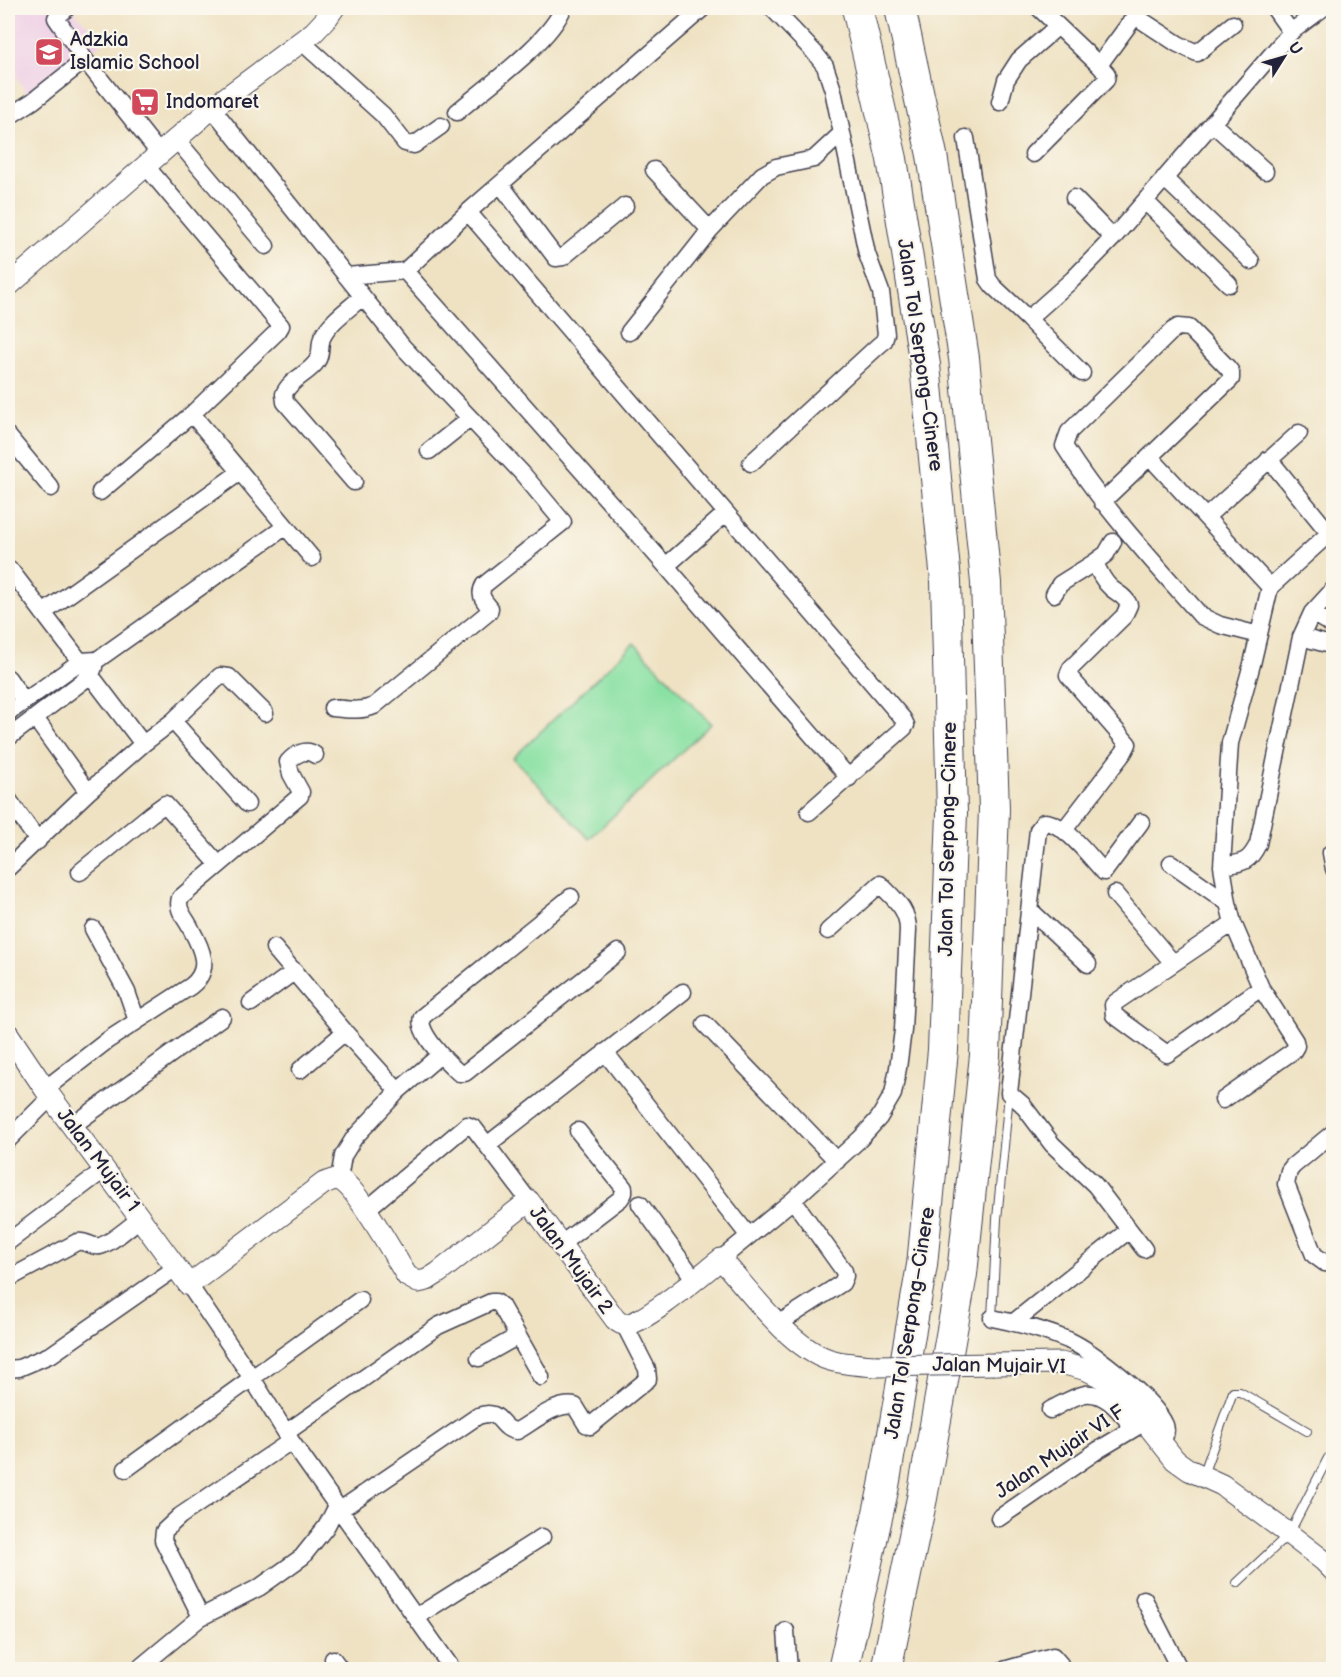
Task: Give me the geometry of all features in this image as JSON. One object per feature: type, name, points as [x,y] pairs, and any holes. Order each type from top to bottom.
[{"type":"highway","name":"Jalan Tol Serpong–Cinere","points":[[843,1670],[884,1486],[922,1265],[943,1050],[952,813],[946,581],[925,365],[892,159],[857,8]]},
{"type":"highway","name":"Jalan Tol Serpong–Cinere","points":[[886,1670],[922,1498],[962,1274],[985,1055],[994,809],[986,583],[964,358],[932,155],[900,8]]},
{"type":"street","points":[[67,8],[56,18],[152,159],[279,322],[280,328],[192,414],[100,492]]},
{"type":"street","points":[[8,286],[212,108],[302,42],[334,8]]},
{"type":"street","points":[[457,112],[524,56],[557,23],[563,8]]},
{"type":"street","points":[[346,276],[405,271],[468,212],[703,8]]},
{"type":"street","points":[[751,463],[884,341],[886,334],[881,292],[867,254],[833,90],[825,66],[772,8]]},
{"type":"street","points":[[1033,154],[1106,80],[1107,74],[1039,8]]},
{"type":"street","points":[[1274,8],[1292,32]]},
{"type":"street","points":[[1028,319],[1113,238],[1292,32],[1323,8]]},
{"type":"street","points":[[1099,64],[1138,12],[1178,44],[1197,53],[1233,24]]},
{"type":"street","points":[[1000,102],[1006,80],[1019,60],[1058,26]]},
{"type":"street","points":[[302,42],[382,115],[405,143],[414,145],[441,126]]},
{"type":"street","points":[[8,117],[33,101],[84,60]]},
{"type":"street","points":[[212,108],[403,347],[522,473],[563,522],[484,585],[481,591],[482,598],[490,608],[489,612],[417,672],[368,709],[357,711],[332,708]]},
{"type":"street","points":[[1212,123],[1265,171]]},
{"type":"street","points":[[629,332],[710,230],[769,170],[814,159],[841,134]]},
{"type":"street","points":[[966,138],[988,279],[1082,373]]},
{"type":"street","points":[[176,139],[267,246]]},
{"type":"street","points":[[654,170],[710,230]]},
{"type":"street","points":[[1164,178],[1251,261]]},
{"type":"street","points":[[501,184],[556,258],[563,257],[624,206]]},
{"type":"street","points":[[1074,198],[1113,238]]},
{"type":"street","points":[[1145,201],[1229,285]]},
{"type":"street","points":[[468,212],[906,724],[809,812]]},
{"type":"street","points":[[405,271],[666,566],[849,778]]},
{"type":"street","points":[[354,482],[285,402],[284,394],[289,386],[317,362],[321,354],[321,340],[331,324],[362,297]]},
{"type":"street","points":[[1102,502],[1233,376],[1220,358],[1189,328],[1184,326],[1173,330],[1069,432],[1064,446],[1102,502],[1201,616],[1220,625],[1259,635]]},
{"type":"street","points":[[192,414],[312,558]]},
{"type":"street","points":[[429,451],[469,418]]},
{"type":"street","points":[[1206,517],[1299,433]]},
{"type":"street","points":[[8,436],[51,488]]},
{"type":"street","points":[[1150,457],[1270,587]]},
{"type":"street","points":[[1223,1100],[1293,1051],[1296,1046],[1261,987],[1233,923],[1222,866],[1230,743],[1270,587],[1331,531],[1269,459]]},
{"type":"street","points":[[43,613],[240,472]]},
{"type":"street","points":[[666,566],[725,513]]},
{"type":"street","points":[[8,713],[24,701],[90,665],[285,527]]},
{"type":"street","points":[[1054,594],[1060,584],[1106,554],[1113,542]]},
{"type":"street","points":[[1064,830],[1128,744],[1068,675],[1071,668],[1124,616],[1129,605],[1126,598],[1111,588],[1102,578],[1095,562]]},
{"type":"street","points":[[8,569],[43,613],[90,665],[143,744]]},
{"type":"street","points":[[1222,866],[1242,863],[1253,856],[1258,844],[1301,637],[1312,613],[1334,589]]},
{"type":"street","points":[[1312,613],[1334,626]]},
{"type":"street","points":[[1301,637],[1334,646]]},
{"type":"street","points":[[8,738],[36,718],[90,665]]},
{"type":"street","points":[[8,868],[88,792],[173,721],[220,676],[229,677],[265,713]]},
{"type":"street","points":[[8,678],[24,701]]},
{"type":"street","points":[[36,718],[88,792]]},
{"type":"street","points":[[173,721],[247,804]]},
{"type":"street","points":[[8,1140],[48,1093],[108,1040],[191,986],[201,975],[204,967],[202,958],[193,931],[179,909],[180,898],[300,796],[302,792],[291,774],[288,762],[304,752],[311,752],[315,755]]},
{"type":"street","points":[[8,799],[38,841]]},
{"type":"street","points":[[80,872],[165,804],[219,865]]},
{"type":"street","points":[[1141,822],[1104,872],[1064,830],[1050,822],[1044,822],[1038,830],[1009,1093],[1022,1104],[1052,1144],[1095,1185],[1144,1249]]},
{"type":"street","points":[[1334,851],[1331,853],[1334,869]]},
{"type":"street","points":[[1171,863],[1228,903]]},
{"type":"street","points":[[721,1259],[837,1161],[879,1118],[893,1094],[903,1030],[908,920],[901,905],[880,884],[828,931]]},
{"type":"street","points":[[1115,894],[1173,963]]},
{"type":"street","points":[[571,897],[422,1017],[421,1026],[440,1055],[459,1073],[465,1073],[618,952]]},
{"type":"street","points":[[1030,910],[1088,964]]},
{"type":"street","points":[[1233,923],[1116,1002],[1112,1008],[1114,1015],[1167,1054],[1261,987]]},
{"type":"street","points":[[93,929],[127,992],[137,1021]]},
{"type":"street","points":[[274,948],[398,1091]]},
{"type":"street","points":[[251,1003],[295,971]]},
{"type":"street","points":[[487,1145],[683,992]]},
{"type":"street","points":[[72,1126],[222,1017]]},
{"type":"street","points":[[705,1024],[837,1161]]},
{"type":"street","points":[[300,1070],[345,1032]]},
{"type":"street","name":"Jalan Mujair 1","points":[[8,1034],[48,1093],[189,1285]]},
{"type":"street","points":[[605,1052],[748,1235]]},
{"type":"street","points":[[440,1055],[398,1091],[354,1138],[343,1156],[339,1179],[324,1183],[189,1285],[289,1436],[453,1670]]},
{"type":"street","points":[[366,1210],[467,1125],[474,1128],[529,1201]]},
{"type":"street","points":[[561,1244],[620,1199],[624,1191],[578,1131]]},
{"type":"street","points":[[1334,1132],[1293,1166],[1286,1184],[1314,1255],[1325,1263],[1334,1264]]},
{"type":"street","points":[[8,1242],[105,1169]]},
{"type":"street","name":"Jalan Mujair 2","points":[[339,1179],[366,1210],[407,1276],[418,1282],[427,1280],[438,1273],[529,1201],[615,1319],[624,1324],[641,1319],[721,1259]]},
{"type":"street","points":[[778,1324],[842,1283],[845,1276],[844,1271],[793,1200]]},
{"type":"street","points":[[640,1204],[695,1280]]},
{"type":"street","points":[[8,1279],[77,1242],[84,1241],[96,1247],[104,1245],[141,1218]]},
{"type":"street","points":[[1014,1322],[1129,1230]]},
{"type":"street","name":"Jalan Mujair VI","points":[[721,1259],[778,1324],[808,1349],[828,1360],[876,1366],[1061,1363],[1087,1370],[1103,1378],[1124,1395],[1139,1425],[1162,1442],[1189,1468]]},
{"type":"street","points":[[8,1369],[19,1368],[52,1354],[177,1267]]},
{"type":"street","points":[[126,1469],[360,1300]]},
{"type":"street","points":[[201,1617],[163,1540],[164,1531],[180,1516],[418,1340],[438,1326],[494,1302],[499,1304],[541,1377]]},
{"type":"street","points":[[992,1318],[1014,1322],[1070,1341],[1131,1384],[1166,1426],[1166,1435],[1162,1442]]},
{"type":"street","points":[[137,1670],[201,1617],[260,1587],[302,1557],[339,1508],[478,1416],[492,1413],[513,1432],[557,1407],[567,1404],[575,1406],[586,1424],[591,1426],[648,1379],[647,1369],[624,1324]]},
{"type":"street","points":[[479,1358],[518,1336]]},
{"type":"street","points":[[1050,1410],[1085,1394],[1102,1397],[1139,1425]]},
{"type":"street","name":"Jalan Mujair VI F","points":[[999,1518],[1098,1450],[1139,1425]]},
{"type":"street","points":[[1189,1468],[1222,1485],[1289,1534],[1334,1571]]},
{"type":"street","points":[[416,1617],[542,1537]]},
{"type":"street","points":[[1144,1599],[1180,1670]]},
{"type":"street","points":[[786,1631],[789,1670]]},
{"type":"street","points":[[1004,1670],[1053,1656],[1060,1664],[1061,1670]]},
{"type":"lane","points":[[992,1318],[997,1219],[1009,1093]]},
{"type":"lane","points":[[1189,1468],[1233,1392],[1240,1392],[1307,1431]]},
{"type":"lane","points":[[1237,1583],[1289,1534],[1328,1458]]},
{"type":"shaded area","name":"Adzkia Islamic School","points":[[8,8],[68,8],[76,13],[103,42],[30,99],[8,63]]},
{"type":"green space","points":[[634,643],[711,724],[589,839],[513,758]]},
{"type":"place","name":"Adzkia Islamic School","points":[[49,52]]},
{"type":"place","name":"Indomaret","points":[[145,102]]}]
